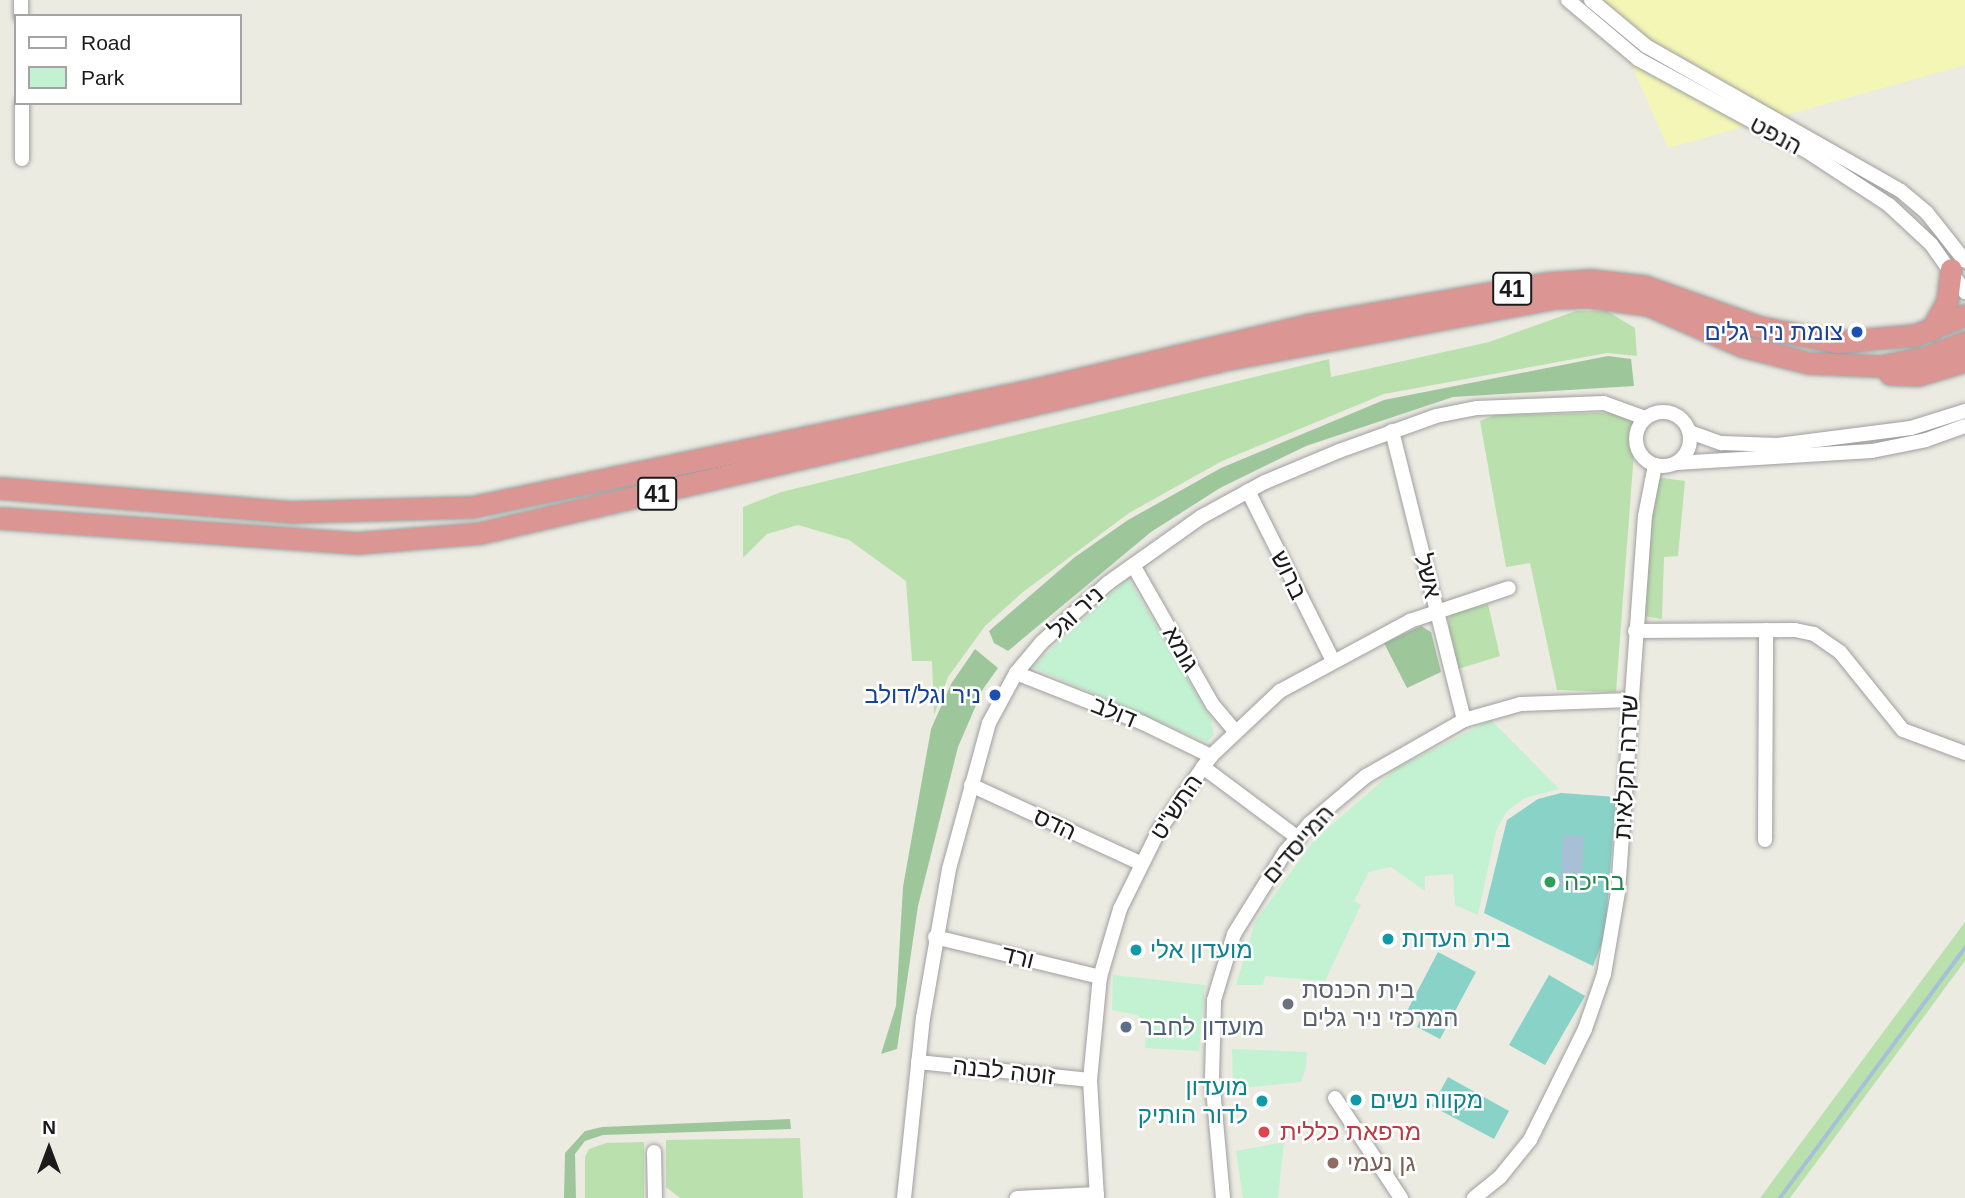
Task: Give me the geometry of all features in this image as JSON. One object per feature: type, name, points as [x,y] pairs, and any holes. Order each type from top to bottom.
[{"type":"highway","points":[[1931,330],[1947,301],[1958,265]]},
{"type":"highway","name":"41","points":[[0,488],[290,512],[472,507],[1036,389],[1306,325],[1547,284],[1590,280],[1644,286],[1738,321],[1811,339],[1888,340],[1931,330],[1965,315]]},
{"type":"highway","name":"41","points":[[0,517],[288,541],[357,543],[480,533],[1228,359],[1553,298],[1590,297],[1648,304],[1774,356],[1851,366],[1906,362],[1965,342]]},
{"type":"highway","points":[[1851,366],[1918,375],[1965,361]]},
{"type":"street","name":"הנפט","points":[[1567,0],[1611,39],[1658,71],[1850,178],[1913,225],[1958,265]]},
{"type":"street","name":"הנפט","points":[[1591,0],[1646,46],[1901,191],[1927,213],[1958,265],[1965,292]]},
{"type":"street","points":[[22,105],[22,159]]},
{"type":"street","name":"ניר וגל","points":[[904,1198],[918,1062],[935,937],[971,785],[989,723],[1016,673],[1071,614],[1133,565],[1248,491],[1392,431],[1447,414],[1514,405],[1604,403],[1645,418]]},
{"type":"street","points":[[1965,411],[1911,428],[1854,439],[1735,445],[1690,432],[1671,413],[1645,418],[1637,432],[1637,448],[1655,465],[1735,461],[1872,451],[1926,440],[1965,425]]},
{"type":"street","name":"אשל","points":[[1392,431],[1464,720]]},
{"type":"street","points":[[1676,463],[1688,450],[1690,432]]},
{"type":"street","points":[[1735,445],[1735,461]]},
{"type":"street","name":"שדרה חקלאית","points":[[1474,1198],[1500,1177],[1530,1140],[1596,1000],[1618,892],[1635,631],[1645,516],[1655,465]]},
{"type":"street","name":"ברוש","points":[[1248,491],[1332,659]]},
{"type":"street","name":"גומא","points":[[1133,565],[1213,705],[1234,730]]},
{"type":"street","name":"התש\"ט","points":[[1097,1196],[1090,1080],[1100,977],[1120,909],[1140,863],[1207,761],[1234,730],[1280,691],[1332,659],[1437,611],[1509,588]]},
{"type":"street","points":[[1765,840],[1766,630]]},
{"type":"street","points":[[1635,631],[1795,630],[1827,640],[1903,730],[1965,753]]},
{"type":"street","name":"דולב","points":[[1016,673],[1143,723],[1207,761],[1298,838]]},
{"type":"street","name":"המייסדים","points":[[1223,1198],[1212,1078],[1214,1000],[1221,968],[1250,902],[1298,838],[1366,776],[1464,720],[1521,704],[1630,700]]},
{"type":"street","name":"הדס","points":[[971,785],[1140,863]]},
{"type":"street","name":"ורד","points":[[935,937],[1100,977]]},
{"type":"street","name":"זוטה לבנה","points":[[918,1062],[1090,1080]]},
{"type":"street","points":[[1335,1098],[1401,1198]]},
{"type":"street","points":[[653,1152],[655,1198]]},
{"type":"street","points":[[1017,1198],[1097,1196]]},
{"type":"shaded area","points":[[1576,311],[1607,311],[1635,328],[1637,356],[1607,353],[1384,394],[1222,461],[1129,513],[1023,592],[985,626],[948,677],[934,715],[932,661],[912,661],[906,581],[849,540],[798,525],[767,534],[743,558],[743,507],[781,492],[1329,359],[1331,377],[1489,342]]},
{"type":"shaded area","points":[[1608,356],[1631,359],[1634,386],[1453,397],[1306,446],[1220,488],[1151,532],[1008,651],[994,643],[989,631],[1075,557],[1128,520],[1221,468],[1384,400]]},
{"type":"shaded area","points":[[1637,412],[1616,692],[1557,690],[1530,563],[1506,567],[1480,421],[1495,415]]},
{"type":"shaded area","points":[[1656,477],[1685,481],[1678,556],[1664,557],[1662,619],[1643,616]]},
{"type":"shaded area","points":[[1488,604],[1500,656],[1458,669],[1448,621],[1452,614]]},
{"type":"shaded area","points":[[1421,626],[1431,632],[1441,672],[1407,688],[1384,643]]},
{"type":"shaded area","points":[[975,649],[998,668],[983,689],[958,747],[918,906],[897,1049],[881,1054],[896,1006],[903,887],[931,729],[951,684]]},
{"type":"shaded area","name":"בריכה","points":[[1561,793],[1616,797],[1605,935],[1593,966],[1484,913],[1507,820],[1538,799]]},
{"type":"shaded area","points":[[1563,835],[1584,836],[1581,890],[1560,889]]},
{"type":"shaded area","points":[[1965,922],[1965,961],[1790,1198],[1760,1198]]},
{"type":"shaded area","points":[[1438,952],[1476,972],[1440,1039],[1417,1027],[1421,1018],[1407,1011]]},
{"type":"shaded area","points":[[1549,975],[1585,996],[1545,1065],[1509,1045]]},
{"type":"shaded area","points":[[1448,1077],[1509,1111],[1494,1139],[1432,1106]]},
{"type":"shaded area","points":[[790,1119],[791,1129],[603,1135],[585,1141],[575,1154],[576,1198],[564,1198],[565,1153],[585,1131],[602,1127]]},
{"type":"shaded area","points":[[800,1138],[803,1198],[680,1198],[666,1187],[666,1140]]},
{"type":"shaded area","points":[[644,1142],[644,1198],[585,1198],[585,1157],[589,1149],[606,1143]]},
{"type":"sand","points":[[1603,0],[1965,0],[1965,65],[1668,148]]},
{"type":"green space","points":[[1128,578],[1211,719],[1214,735],[1207,742],[1032,667]]},
{"type":"green space","points":[[1491,720],[1559,789],[1525,798],[1507,811],[1496,831],[1478,915],[1455,905],[1453,874],[1425,876],[1425,891],[1391,867],[1369,872],[1354,901],[1361,905],[1325,981],[1265,976],[1263,985],[1236,985],[1255,922],[1314,840],[1397,768]]},
{"type":"green space","points":[[1113,975],[1205,985],[1199,1051],[1145,1048],[1147,1024],[1137,1015],[1112,1010]]},
{"type":"green space","points":[[1232,1049],[1307,1052],[1301,1082],[1233,1089]]},
{"type":"green space","points":[[1284,1142],[1278,1198],[1243,1198],[1236,1151]]},
{"type":"waterway","points":[[1780,1198],[1965,948]]},
{"type":"place","name":"צומת ניר גלים","points":[[1857,332]]},
{"type":"place","name":"ניר וגל/דולב","points":[[995,695]]},
{"type":"place","name":"בריכה","points":[[1550,882]]},
{"type":"place","name":"בית העדות","points":[[1388,939]]},
{"type":"place","name":"מועדון אלי","points":[[1136,950]]},
{"type":"place","name":"בית הכנסת המרכזי ניר גלים","points":[[1288,1004]]},
{"type":"place","name":"מועדון לחבר","points":[[1126,1027]]},
{"type":"place","name":"מקווה נשים","points":[[1356,1100]]},
{"type":"place","name":"מועדון לדור הותיק","points":[[1262,1101]]},
{"type":"place","name":"מרפאת כללית","points":[[1264,1132]]},
{"type":"place","name":"גן נעמי","points":[[1333,1163]]}]
